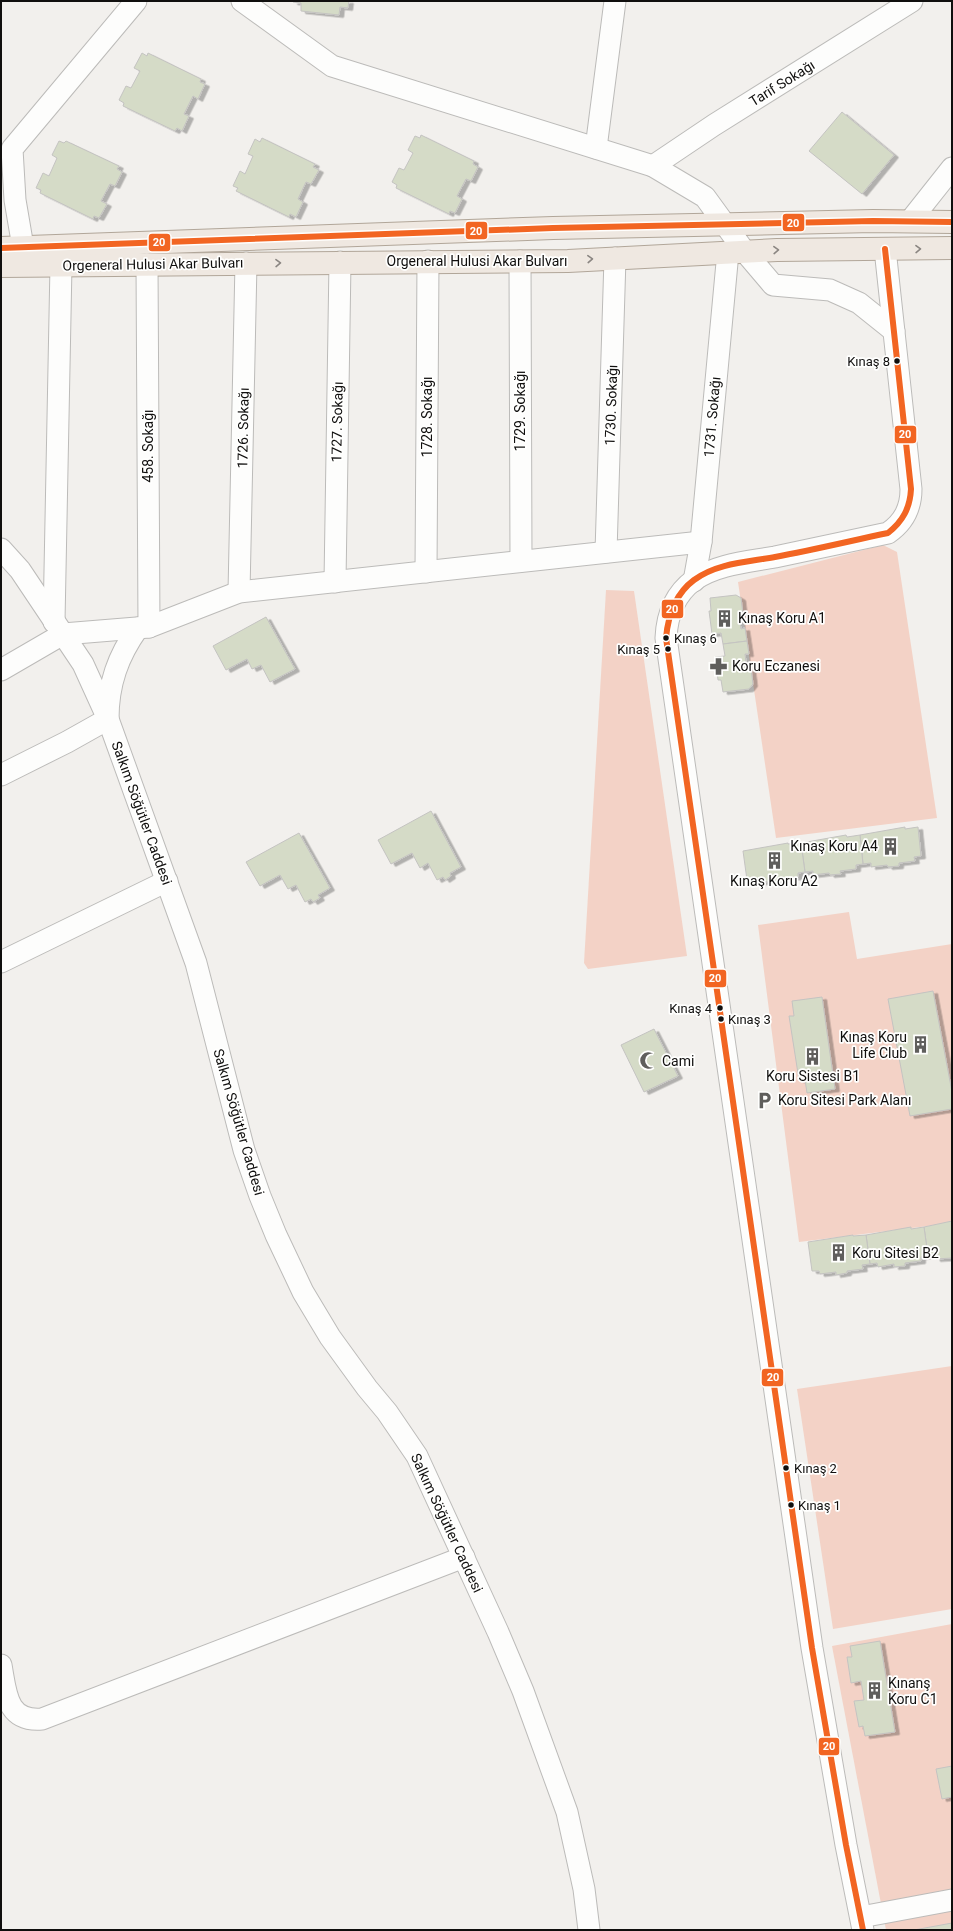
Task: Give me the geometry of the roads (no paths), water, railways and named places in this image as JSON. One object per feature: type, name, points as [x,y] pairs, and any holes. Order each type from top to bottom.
[{"type":"main road","name":"Orgeneral Hulusi Akar Bulvarı","points":[[1,248],[553,228],[910,221],[952,222]]},
{"type":"main road","name":"Orgeneral Hulusi Akar Bulvarı","points":[[1,266],[520,261],[737,252],[952,248]]},
{"type":"street","points":[[23,247],[15,200],[12,149],[136,1]]},
{"type":"street","points":[[242,1],[332,66],[653,166],[705,197],[726,224],[737,252],[773,285],[830,290],[859,303],[894,331]]},
{"type":"street","points":[[596,148],[616,1]]},
{"type":"street","name":"Tarif Sokağı","points":[[653,166],[714,125],[912,1]]},
{"type":"street","points":[[910,221],[952,168]]},
{"type":"street","points":[[885,249],[911,489],[909,509],[900,524],[888,533],[713,570],[694,581],[679,596],[669,616],[667,627],[667,649],[812,1648],[846,1845],[862,1924],[952,1900]]},
{"type":"street","name":"1731. Sokağı","points":[[694,581],[701,542],[737,252]]},
{"type":"street","name":"1730. Sokağı","points":[[606,552],[615,258]]},
{"type":"street","name":"1729. Sokağı","points":[[520,261],[521,561]]},
{"type":"street","name":"1727. Sokağı","points":[[335,582],[340,262]]},
{"type":"street","name":"1728. Sokağı","points":[[426,572],[428,262]]},
{"type":"street","name":"1726. Sokağı","points":[[239,592],[246,263]]},
{"type":"street","name":"458. Sokağı","points":[[144,628],[147,264]]},
{"type":"street","points":[[59,628],[61,265]]},
{"type":"street","points":[[1,670],[59,628],[144,628],[239,592],[701,542]]},
{"type":"street","name":"Salkım Söğütler Caddesi","points":[[1,549],[20,570],[83,664],[108,719],[168,881],[196,963],[244,1150],[260,1196],[276,1235],[303,1292],[330,1337],[367,1388],[388,1412],[417,1456],[464,1557],[523,1691],[557,1782],[576,1850],[589,1930]]},
{"type":"street","points":[[1,775],[67,742],[108,719],[109,697],[115,670],[121,655],[144,628]]},
{"type":"street","points":[[1,962],[168,881]]},
{"type":"street","points":[[1,1665],[7,1701],[11,1707],[21,1715],[28,1718],[42,1719],[464,1557]]},
{"type":"place","name":"Kınaş 8","points":[[897,361]]},
{"type":"place","name":"Kınaş Koru A1","points":[[725,618]]},
{"type":"place","name":"Kınaş 6","points":[[666,638]]},
{"type":"place","name":"Kınaş 5","points":[[668,649]]},
{"type":"place","name":"Koru Eczanesi","points":[[719,666]]},
{"type":"place","name":"Kınaş Koru A4","points":[[891,846]]},
{"type":"place","name":"Kınaş Koru A2","points":[[774,861]]},
{"type":"place","name":"Kınaş 4","points":[[720,1008]]},
{"type":"place","name":"Kınaş 3","points":[[721,1019]]},
{"type":"place","name":"Kınaş Koru Life Club","points":[[920,1045]]},
{"type":"place","name":"Koru Sistesi B1","points":[[813,1056]]},
{"type":"place","name":"Cami","points":[[649,1061]]},
{"type":"place","name":"Koru Sitesi Park Alanı","points":[[765,1100]]},
{"type":"place","name":"Koru Sitesi B2","points":[[839,1253]]},
{"type":"place","name":"Kınaş 2","points":[[786,1468]]},
{"type":"place","name":"Kınaş 1","points":[[791,1505]]},
{"type":"place","name":"Kınanş Koru C1","points":[[875,1691]]}]
